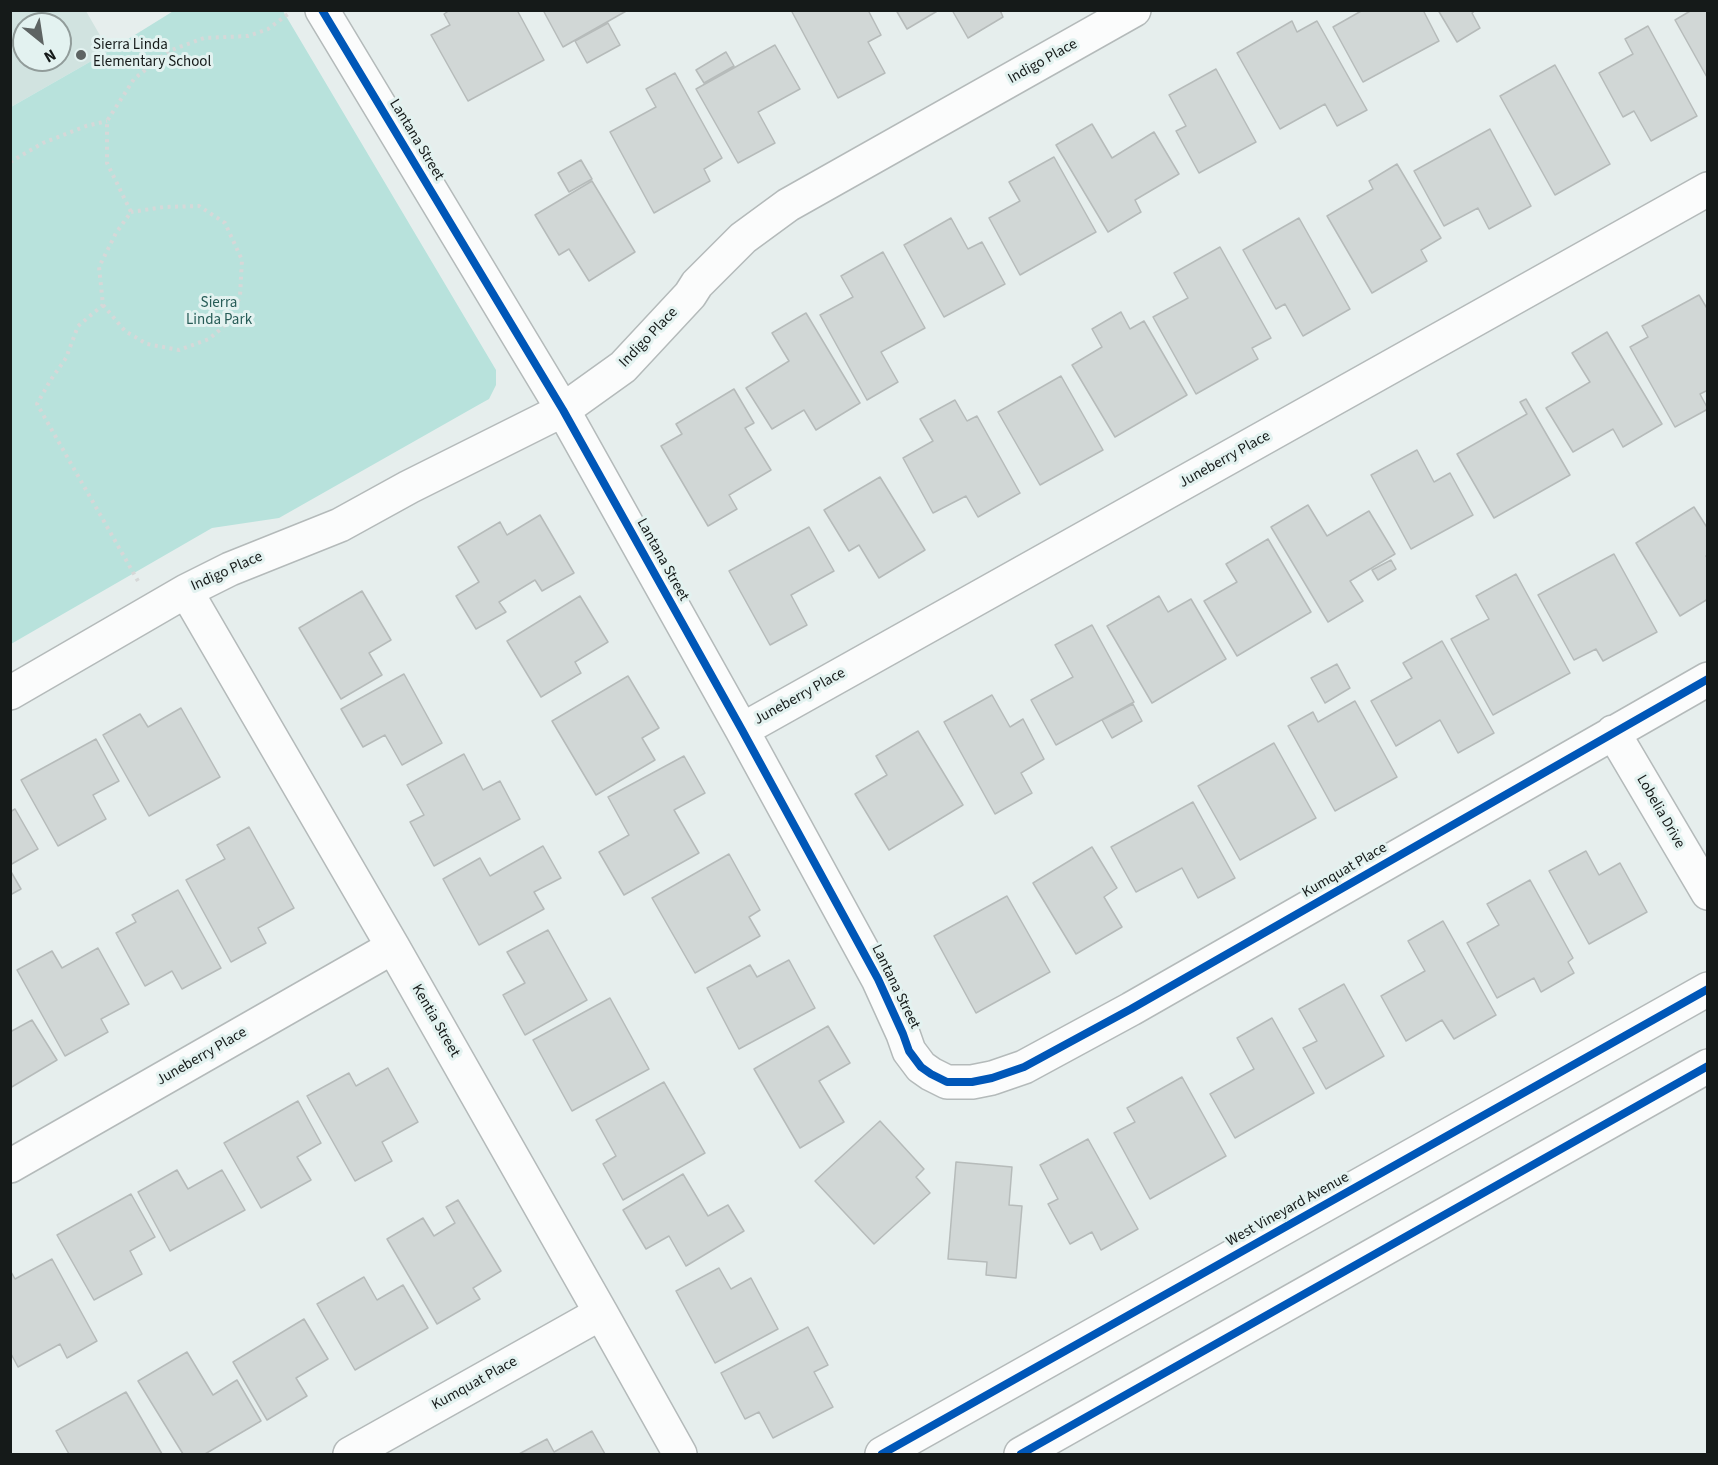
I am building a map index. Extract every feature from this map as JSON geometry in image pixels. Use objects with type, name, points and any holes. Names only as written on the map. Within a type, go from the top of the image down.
[{"type":"street","name":"Indigo Place","points":[[10,693],[186,591],[230,569],[340,525],[409,487],[563,410],[623,367],[690,295],[697,284],[743,238],[788,205],[1134,10]]},
{"type":"street","name":"Lantana Street","points":[[306,11],[563,410],[878,979],[909,1051],[921,1067],[947,1082],[972,1082],[992,1078]]},
{"type":"street","name":"Juneberry Place","points":[[742,730],[1707,189]]},
{"type":"street","name":"Kentia Street","points":[[186,591],[393,947],[680,1455]]},
{"type":"street","name":"Kumquat Place","points":[[992,1078],[1024,1067],[1131,1009],[1707,679]]},
{"type":"street","name":"Lobelia Drive","points":[[1614,732],[1707,893]]},
{"type":"street","name":"Juneberry Place","points":[[10,1166],[393,947]]},
{"type":"street","name":"West Vineyard Avenue","points":[[882,1455],[1707,989]]},
{"type":"street","points":[[1021,1455],[1707,1066]]},
{"type":"street","name":"Kumquat Place","points":[[350,1455],[601,1313]]},
{"type":"path","points":[[131,212],[107,163],[107,121],[134,78],[169,51],[204,38],[248,36],[306,11]]},
{"type":"path","points":[[10,162],[43,143],[86,126],[107,121]]},
{"type":"path","points":[[199,206],[225,223],[242,260],[240,296],[230,321],[209,339],[179,350],[147,344],[125,331],[103,305],[99,267],[116,233],[131,212],[164,207],[199,206]]},
{"type":"path","points":[[103,305],[78,326],[66,358],[37,404],[139,581]]},
{"type":"shaded area","points":[[11,10],[86,11],[109,51],[11,107]]},
{"type":"green space","name":"Sierra Linda Park","points":[[175,10],[283,11],[496,370],[496,385],[489,399],[279,518],[212,528],[11,644],[11,107]]},
{"type":"building","points":[[450,10],[517,10],[544,60],[468,101],[431,35],[450,25],[444,14]]},
{"type":"building","points":[[543,10],[628,10],[563,47]]},
{"type":"building","points":[[791,10],[868,10],[881,35],[868,42],[885,73],[838,98]]},
{"type":"building","points":[[896,10],[939,10],[907,29]]},
{"type":"building","points":[[952,10],[1000,10],[1003,17],[968,38]]},
{"type":"building","points":[[1363,10],[1423,10],[1439,41],[1363,82],[1333,27]]},
{"type":"building","points":[[1438,10],[1476,10],[1472,13],[1480,28],[1457,42]]},
{"type":"building","points":[[1692,10],[1708,10],[1708,79],[1675,20]]},
{"type":"building","points":[[1292,21],[1297,32],[1317,21],[1367,110],[1337,126],[1325,104],[1280,129],[1237,53]]},
{"type":"building","points":[[608,23],[620,45],[587,63],[575,41]]},
{"type":"building","points":[[1648,26],[1697,116],[1651,141],[1634,111],[1623,117],[1599,73],[1633,54],[1625,39]]},
{"type":"building","points":[[775,45],[800,89],[758,112],[775,143],[738,163],[696,89]]},
{"type":"building","points":[[726,52],[734,66],[704,83],[696,70]]},
{"type":"building","points":[[1555,65],[1610,164],[1555,195],[1500,96]]},
{"type":"building","points":[[1216,69],[1256,142],[1199,173],[1176,131],[1186,126],[1169,95]]},
{"type":"building","points":[[675,73],[722,158],[704,169],[710,181],[654,213],[610,132],[656,107],[646,89]]},
{"type":"building","points":[[1092,124],[1112,158],[1154,132],[1179,174],[1135,200],[1141,212],[1108,232],[1056,145]]},
{"type":"building","points":[[1490,129],[1531,206],[1489,229],[1478,208],[1444,226],[1414,171]]},
{"type":"building","points":[[1054,157],[1096,232],[1020,275],[989,218],[1020,201],[1009,182]]},
{"type":"building","points":[[581,160],[592,179],[569,192],[558,173]]},
{"type":"building","points":[[1397,164],[1441,238],[1421,250],[1427,261],[1372,293],[1327,216],[1373,189],[1369,181]]},
{"type":"building","points":[[592,181],[635,252],[589,281],[569,249],[559,255],[535,215]]},
{"type":"building","points":[[951,218],[968,249],[982,242],[1005,284],[944,317],[904,245]]},
{"type":"building","points":[[1299,218],[1350,309],[1303,336],[1285,304],[1276,309],[1243,250]]},
{"type":"building","points":[[1220,247],[1271,338],[1252,348],[1258,359],[1196,394],[1153,317],[1188,298],[1174,273]]},
{"type":"building","points":[[883,252],[925,328],[881,352],[898,382],[867,400],[820,315],[853,297],[841,276]]},
{"type":"building","points":[[1699,295],[1708,310],[1708,390],[1700,394],[1708,409],[1675,427],[1630,347],[1648,337],[1642,326]]},
{"type":"building","points":[[1121,312],[1130,329],[1144,321],[1187,395],[1115,437],[1072,365],[1102,347],[1092,329]]},
{"type":"building","points":[[806,313],[860,403],[816,430],[804,410],[772,429],[746,388],[789,361],[772,333]]},
{"type":"building","points":[[1607,332],[1662,424],[1623,447],[1613,429],[1573,452],[1546,408],[1590,382],[1572,353]]},
{"type":"building","points":[[1061,376],[1103,450],[1040,485],[998,412]]},
{"type":"building","points":[[734,389],[754,423],[745,428],[771,470],[729,495],[737,509],[708,526],[661,446],[682,434],[676,424]]},
{"type":"building","points":[[1526,399],[1570,475],[1494,518],[1457,454],[1527,414],[1520,402]]},
{"type":"building","points":[[955,400],[967,421],[977,416],[1020,493],[978,517],[966,496],[933,513],[903,458],[933,441],[920,419]]},
{"type":"building","points":[[1417,450],[1434,482],[1450,473],[1473,515],[1411,549],[1371,475]]},
{"type":"building","points":[[880,477],[925,550],[879,578],[859,545],[849,551],[824,510]]},
{"type":"building","points":[[1308,505],[1327,536],[1369,511],[1395,554],[1350,581],[1363,601],[1328,622],[1271,527]]},
{"type":"building","points":[[1694,507],[1708,529],[1708,555],[1706,556],[1708,559],[1708,599],[1680,616],[1636,543]]},
{"type":"building","points":[[540,515],[574,573],[542,591],[535,580],[499,602],[506,612],[476,629],[456,596],[479,582],[458,547],[500,522],[507,535]]},
{"type":"building","points":[[809,527],[834,571],[791,595],[807,625],[770,645],[729,571]]},
{"type":"building","points":[[1268,539],[1311,612],[1237,656],[1204,601],[1237,582],[1226,564]]},
{"type":"building","points":[[1614,554],[1657,632],[1603,661],[1596,649],[1574,660],[1538,595]]},
{"type":"building","points":[[1391,560],[1396,569],[1378,580],[1372,570]]},
{"type":"building","points":[[1516,574],[1570,673],[1493,715],[1451,639],[1489,619],[1476,596]]},
{"type":"building","points":[[362,591],[391,640],[369,653],[382,675],[341,699],[299,628]]},
{"type":"building","points":[[580,596],[608,642],[575,662],[581,673],[541,697],[507,641]]},
{"type":"building","points":[[1159,596],[1168,612],[1191,599],[1226,659],[1152,703],[1107,626]]},
{"type":"building","points":[[1092,625],[1134,702],[1056,745],[1031,700],[1073,677],[1055,645]]},
{"type":"building","points":[[1442,641],[1494,733],[1458,753],[1440,720],[1396,746],[1371,701],[1412,678],[1403,663]]},
{"type":"building","points":[[1337,664],[1350,688],[1325,703],[1311,678]]},
{"type":"building","points":[[404,674],[442,743],[402,765],[385,735],[363,747],[341,709]]},
{"type":"building","points":[[628,676],[659,728],[642,738],[655,760],[596,795],[552,721]]},
{"type":"building","points":[[992,695],[1010,727],[1023,719],[1044,759],[1021,773],[1032,793],[995,814],[944,722]]},
{"type":"building","points":[[1355,701],[1397,777],[1335,811],[1288,726],[1313,712],[1318,722]]},
{"type":"building","points":[[1133,704],[1142,721],[1112,738],[1102,720]]},
{"type":"building","points":[[181,708],[220,777],[149,816],[103,735],[140,714],[148,727]]},
{"type":"building","points":[[918,731],[963,805],[889,850],[855,794],[887,775],[876,756]]},
{"type":"building","points":[[96,739],[119,781],[93,795],[106,819],[58,846],[21,780]]},
{"type":"building","points":[[1274,743],[1316,818],[1240,860],[1198,786]]},
{"type":"building","points":[[464,754],[483,790],[500,781],[520,819],[434,866],[410,822],[424,815],[407,785]]},
{"type":"building","points":[[684,756],[705,793],[674,810],[699,853],[624,895],[599,852],[629,835],[608,797]]},
{"type":"building","points":[[1193,802],[1235,878],[1198,898],[1182,868],[1136,892],[1111,847]]},
{"type":"building","points":[[15,809],[38,849],[10,865],[10,812]]},
{"type":"building","points":[[249,827],[294,908],[258,928],[266,943],[231,962],[186,880],[225,859],[217,845]]},
{"type":"building","points":[[543,846],[561,878],[534,892],[544,909],[479,945],[443,879],[480,858],[490,876]]},
{"type":"building","points":[[1092,847],[1117,888],[1104,897],[1122,927],[1076,954],[1033,883]]},
{"type":"building","points":[[1586,851],[1599,875],[1620,863],[1647,912],[1589,944],[1549,871]]},
{"type":"building","points":[[729,854],[760,910],[749,917],[760,936],[695,973],[652,898]]},
{"type":"building","points":[[10,870],[21,889],[10,895]]},
{"type":"building","points":[[1530,880],[1573,958],[1568,962],[1574,973],[1541,992],[1534,978],[1497,998],[1467,943],[1499,925],[1487,904]]},
{"type":"building","points":[[178,890],[221,968],[182,989],[172,971],[145,986],[116,933],[136,922],[132,915]]},
{"type":"building","points":[[1007,896],[1050,972],[976,1013],[934,936]]},
{"type":"building","points":[[1443,921],[1496,1015],[1454,1039],[1442,1020],[1406,1041],[1381,996],[1425,971],[1408,941]]},
{"type":"building","points":[[548,930],[587,1000],[525,1035],[503,995],[525,983],[507,952]]},
{"type":"building","points":[[98,948],[129,1004],[101,1019],[108,1032],[65,1056],[17,970],[52,951],[62,968]]},
{"type":"building","points":[[789,960],[815,1008],[739,1049],[707,988],[750,965],[757,977]]},
{"type":"building","points":[[1344,984],[1384,1056],[1326,1089],[1303,1048],[1317,1041],[1299,1009]]},
{"type":"building","points":[[610,998],[649,1069],[572,1111],[533,1040]]},
{"type":"building","points":[[1272,1018],[1314,1093],[1235,1138],[1210,1094],[1254,1069],[1237,1038]]},
{"type":"building","points":[[32,1020],[57,1060],[10,1088],[10,1032]]},
{"type":"building","points":[[828,1026],[850,1063],[819,1081],[844,1122],[800,1148],[754,1069]]},
{"type":"building","points":[[388,1068],[418,1122],[382,1142],[392,1161],[355,1181],[307,1096],[349,1073],[356,1086]]},
{"type":"building","points":[[1182,1077],[1226,1156],[1150,1199],[1114,1133],[1135,1122],[1127,1108]]},
{"type":"building","points":[[664,1082],[705,1153],[623,1200],[603,1164],[616,1156],[596,1120]]},
{"type":"building","points":[[298,1101],[321,1143],[297,1157],[311,1180],[261,1208],[224,1143]]},
{"type":"building","points":[[880,1121],[924,1169],[916,1177],[930,1193],[874,1244],[815,1181]]},
{"type":"building","points":[[1088,1139],[1138,1229],[1101,1250],[1092,1232],[1070,1244],[1048,1204],[1058,1199],[1040,1165]]},
{"type":"building","points":[[956,1162],[1012,1167],[1009,1205],[1022,1206],[1016,1278],[986,1275],[987,1262],[948,1259]]},
{"type":"building","points":[[177,1170],[188,1189],[222,1170],[245,1210],[170,1251],[138,1192]]},
{"type":"building","points":[[683,1174],[708,1216],[728,1205],[744,1231],[686,1266],[669,1236],[646,1249],[623,1210]]},
{"type":"building","points":[[131,1194],[155,1237],[130,1251],[142,1274],[94,1300],[57,1235]]},
{"type":"building","points":[[458,1200],[501,1271],[473,1288],[480,1299],[437,1324],[387,1239],[423,1218],[434,1236],[455,1223],[446,1207]]},
{"type":"building","points":[[52,1259],[97,1341],[67,1358],[60,1344],[18,1367],[10,1352],[10,1270],[15,1279]]},
{"type":"building","points":[[719,1268],[731,1289],[751,1278],[778,1329],[715,1363],[676,1291]]},
{"type":"building","points":[[364,1277],[377,1300],[403,1285],[428,1328],[355,1370],[317,1304]]},
{"type":"building","points":[[304,1319],[328,1359],[296,1378],[307,1396],[267,1420],[233,1362]]},
{"type":"building","points":[[808,1327],[828,1365],[814,1372],[833,1407],[773,1438],[759,1412],[745,1419],[721,1373]]},
{"type":"building","points":[[187,1352],[213,1395],[237,1380],[261,1421],[205,1454],[183,1454],[138,1381]]},
{"type":"building","points":[[126,1392],[162,1454],[69,1454],[56,1431]]},
{"type":"building","points":[[592,1431],[605,1454],[519,1454],[547,1439],[554,1452]]},
{"type":"cycle path","points":[[322,10],[563,410],[878,979],[909,1051],[921,1067],[947,1082],[972,1082],[1024,1067],[1131,1009],[1708,679]]},
{"type":"cycle path","points":[[882,1454],[1708,989]]},
{"type":"cycle path","points":[[1021,1454],[1708,1066]]},
{"type":"place","name":"Sierra Linda Elementary School","points":[[81,55]]}]
